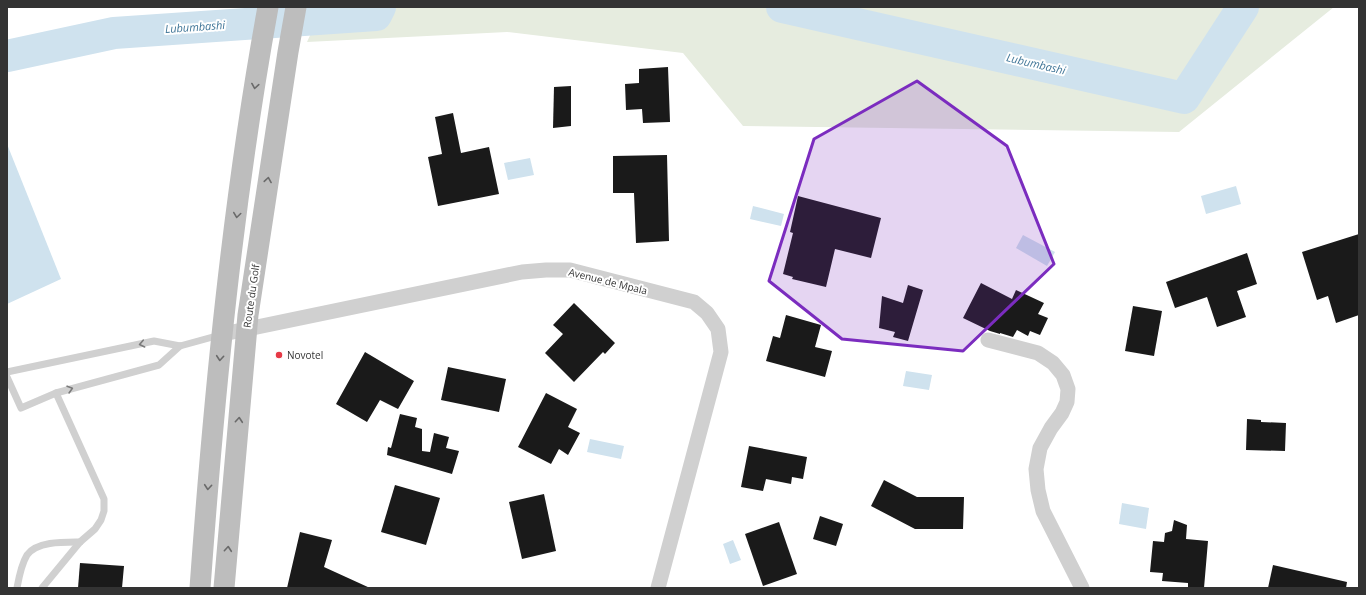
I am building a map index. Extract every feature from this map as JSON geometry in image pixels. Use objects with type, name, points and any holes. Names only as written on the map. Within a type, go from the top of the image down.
[{"type":"main road","points":[[200,588],[223,334],[250,121],[267,13]]},
{"type":"main road","name":"Route du Golf","points":[[224,588],[246,328],[295,14]]},
{"type":"street","name":"Avenue de Mpala","points":[[223,334],[246,328],[522,272],[546,270],[570,270],[694,302],[707,313],[718,329],[721,352],[658,588]]},
{"type":"street","points":[[988,340],[1038,353],[1053,364],[1063,375],[1068,389],[1067,402],[1062,413],[1051,428],[1040,448],[1036,469],[1038,490],[1043,511],[1082,588]]},
{"type":"lane","points":[[7,377],[21,408],[56,393],[158,365],[180,346],[223,334]]},
{"type":"lane","points":[[7,372],[154,341],[180,346]]},
{"type":"lane","points":[[42,588],[80,542],[95,529],[101,520],[104,511],[104,499],[56,393]]},
{"type":"lane","points":[[17,588],[23,565],[28,554],[38,547],[50,543],[80,542]]},
{"type":"highlighted area","points":[[917,81],[1007,146],[1054,264],[963,351],[842,339],[769,281],[814,139]]},
{"type":"shaded area","points":[[323,7],[1334,7],[1179,132],[743,126],[683,53],[507,32],[307,42]]},
{"type":"water","points":[[7,144],[61,279],[7,304]]},
{"type":"water","points":[[530,158],[534,175],[508,180],[504,163]]},
{"type":"water","points":[[1236,186],[1241,204],[1206,214],[1201,196]]},
{"type":"water","points":[[753,206],[784,214],[781,226],[750,219]]},
{"type":"water","points":[[1023,235],[1055,252],[1047,266],[1016,248]]},
{"type":"water","points":[[906,371],[932,375],[929,390],[903,386]]},
{"type":"water","points":[[590,439],[624,446],[621,459],[587,452]]},
{"type":"water","points":[[1122,503],[1149,508],[1146,529],[1119,524]]},
{"type":"water","points":[[733,540],[741,560],[730,564],[723,544]]},
{"type":"building","points":[[668,67],[670,122],[643,123],[642,109],[626,110],[625,84],[639,83],[639,69]]},
{"type":"building","points":[[571,86],[571,126],[553,128],[554,87]]},
{"type":"building","points":[[453,113],[461,153],[489,147],[499,194],[438,206],[428,157],[442,154],[435,117]]},
{"type":"building","points":[[667,155],[669,241],[636,243],[634,193],[613,193],[613,156]]},
{"type":"building","points":[[798,196],[881,218],[871,258],[835,249],[826,287],[792,279],[793,277],[783,274],[793,233],[790,232]]},
{"type":"building","points":[[1359,234],[1359,315],[1336,323],[1328,296],[1317,300],[1302,252]]},
{"type":"building","points":[[1247,253],[1257,284],[1237,291],[1246,317],[1217,327],[1207,297],[1175,308],[1166,282]]},
{"type":"building","points":[[981,283],[1012,299],[1016,290],[1044,303],[1038,314],[1048,318],[1040,335],[1030,331],[1028,336],[1017,330],[1013,337],[990,331],[963,318]]},
{"type":"building","points":[[908,285],[923,290],[908,341],[893,337],[895,332],[879,328],[882,296],[903,303]]},
{"type":"building","points":[[574,303],[615,343],[605,354],[603,352],[574,382],[545,353],[563,334],[553,325]]},
{"type":"building","points":[[1133,306],[1162,311],[1154,356],[1125,351]]},
{"type":"building","points":[[786,315],[821,325],[815,347],[832,351],[825,377],[766,361],[773,336],[780,338]]},
{"type":"building","points":[[365,352],[414,381],[398,409],[380,400],[367,422],[336,404]]},
{"type":"building","points":[[448,367],[506,379],[499,412],[441,400]]},
{"type":"building","points":[[546,393],[577,409],[568,427],[580,433],[568,455],[559,449],[551,464],[518,447]]},
{"type":"building","points":[[400,414],[417,418],[415,427],[422,429],[422,451],[430,452],[434,433],[449,437],[446,448],[459,451],[452,474],[387,455],[388,447],[391,448]]},
{"type":"building","points":[[1247,419],[1261,420],[1261,422],[1286,423],[1285,451],[1246,450]]},
{"type":"building","points":[[749,446],[807,457],[803,479],[792,477],[791,484],[766,479],[763,491],[741,487]]},
{"type":"building","points":[[884,480],[917,497],[964,497],[963,529],[915,529],[871,506]]},
{"type":"building","points":[[395,485],[440,498],[426,545],[381,532]]},
{"type":"building","points":[[544,494],[556,551],[522,559],[509,502]]},
{"type":"building","points":[[820,516],[843,524],[836,546],[813,539]]},
{"type":"building","points":[[1174,520],[1187,525],[1186,539],[1208,541],[1204,588],[1188,588],[1188,583],[1162,581],[1163,573],[1150,572],[1153,541],[1164,542],[1165,533],[1172,531]]},
{"type":"building","points":[[779,522],[797,574],[763,586],[745,534]]},
{"type":"building","points":[[300,532],[332,540],[324,567],[370,588],[287,588]]},
{"type":"building","points":[[80,563],[124,566],[122,588],[78,588]]},
{"type":"building","points":[[1273,565],[1347,582],[1346,588],[1268,588]]},
{"type":"waterway","name":"Lubumbashi","points":[[7,56],[114,33],[376,15],[380,7]]},
{"type":"waterway","name":"Lubumbashi","points":[[782,7],[1184,98],[1243,7]]},
{"type":"place","name":"Novotel","points":[[279,355]]}]
